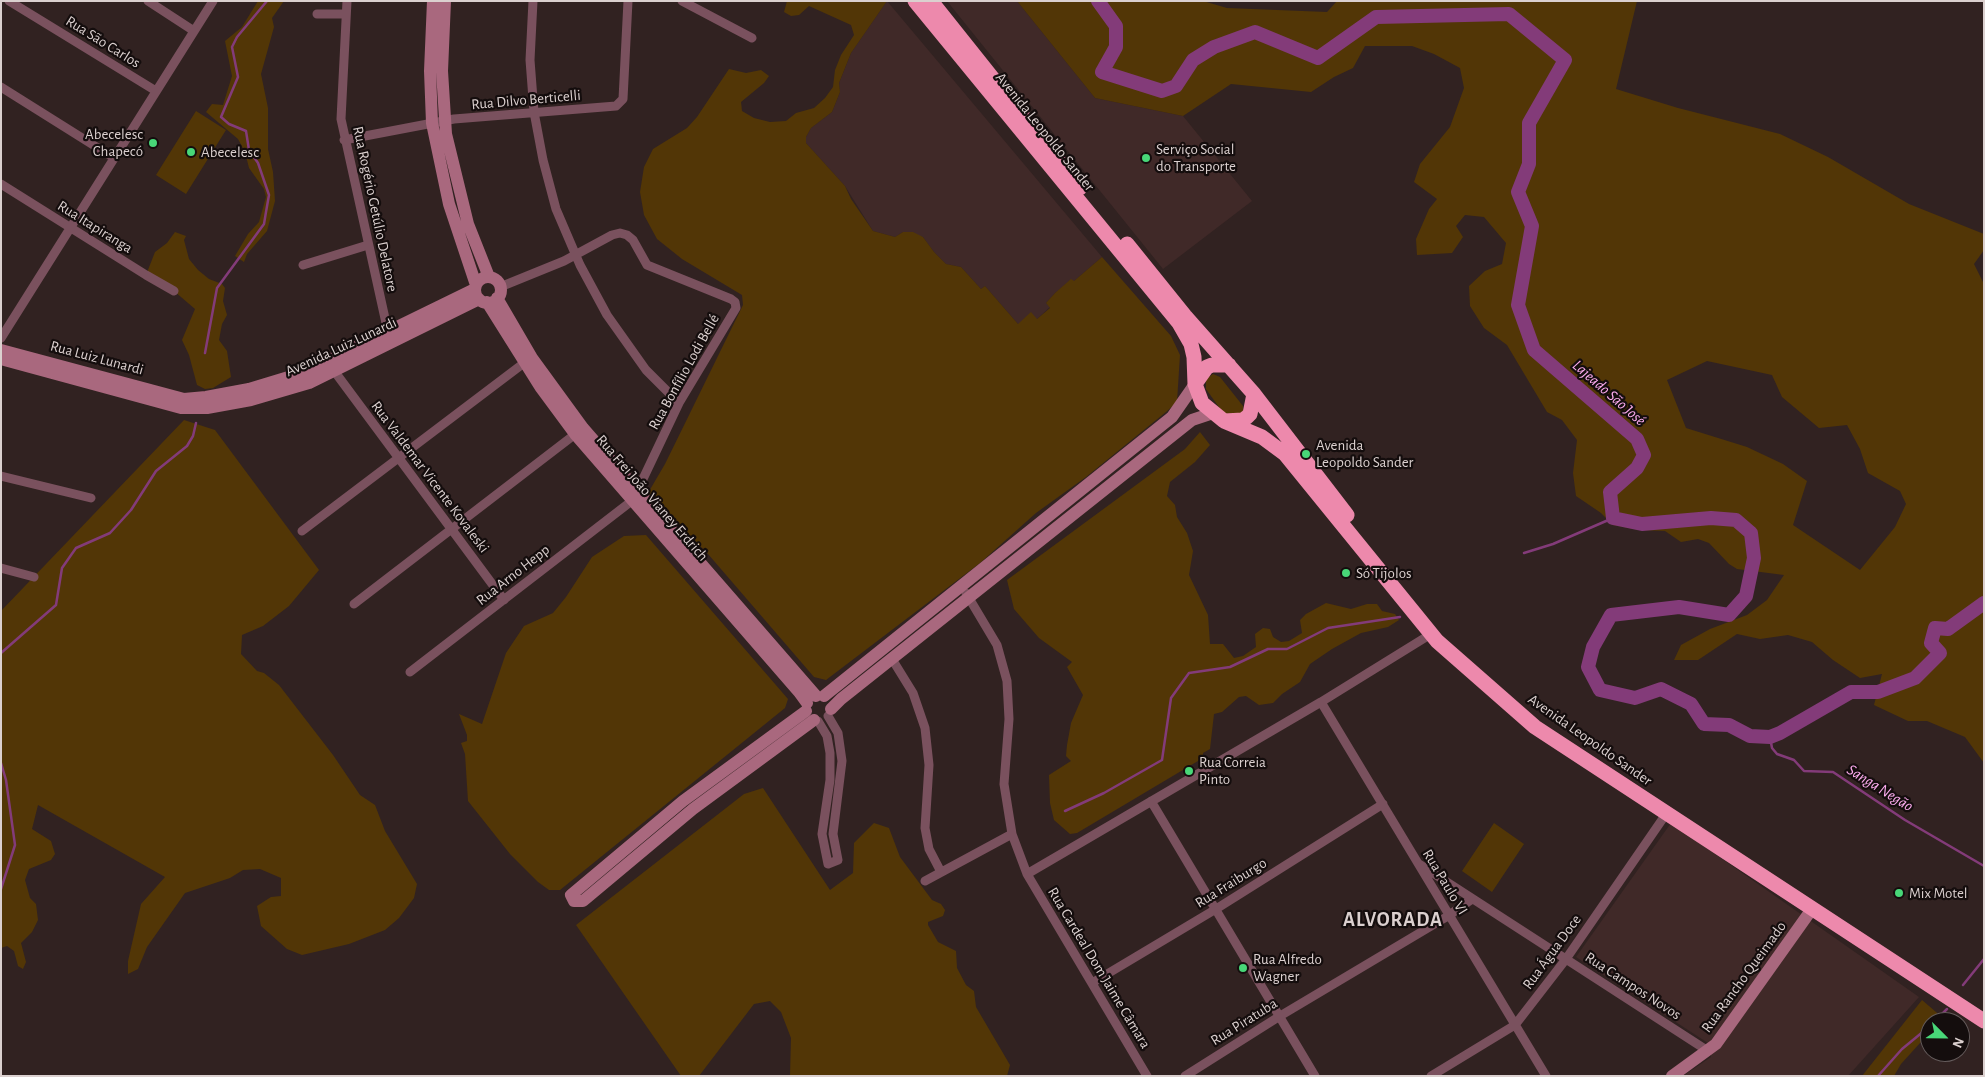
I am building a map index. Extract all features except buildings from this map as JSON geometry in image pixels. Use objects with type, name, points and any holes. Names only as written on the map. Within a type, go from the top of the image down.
[{"type":"highway","name":"Avenida Leopoldo Sander","points":[[915,1],[1179,323],[1191,344],[1194,357],[1195,384],[1202,403],[1219,417],[1262,437],[1285,454],[1431,634],[1535,727],[1984,1021]]},
{"type":"highway","name":"Avenida Leopoldo Sander","points":[[931,1],[1105,218],[1254,394],[1415,602],[1440,631],[1510,696],[1587,752],[1835,915],[1984,1009]]},
{"type":"highway","points":[[1195,384],[1207,367],[1212,364],[1229,366]]},
{"type":"highway","points":[[1219,417],[1243,420],[1250,414],[1254,394]]},
{"type":"street","name":"Rua São Carlos","points":[[9,1],[156,91]]},
{"type":"street","points":[[148,1],[194,31]]},
{"type":"street","points":[[1,338],[72,229],[114,158],[213,1]]},
{"type":"street","name":"Rua Rogério Getúlio Delatore","points":[[347,1],[341,112],[344,140],[388,332]]},
{"type":"street","name":"Rua Frei João Vianey Erdrich","points":[[433,1],[430,71],[449,204],[486,293],[524,363],[579,432],[635,496],[818,709],[838,733],[842,751],[841,781],[833,834],[838,860],[828,864],[822,834],[831,761],[827,736],[818,709]]},
{"type":"street","name":"Rua Frei João Vianey Erdrich","points":[[445,1],[438,122],[476,248],[489,277],[496,280],[486,293]]},
{"type":"street","points":[[533,1],[530,60],[534,112],[549,185],[575,256],[595,296],[619,334],[646,370],[679,403]]},
{"type":"street","name":"Rua Dilvo Berticelli","points":[[344,140],[438,122],[534,112],[609,107],[621,103],[628,1]]},
{"type":"street","points":[[682,1],[752,38]]},
{"type":"street","points":[[317,14],[346,14]]},
{"type":"street","points":[[1,87],[114,158]]},
{"type":"street","name":"Rua Itapiranga","points":[[1,184],[174,291]]},
{"type":"street","name":"Rua Bonfílio Lodi Bellé","points":[[575,256],[612,235],[627,235],[647,265],[735,302],[736,308],[679,403],[635,496]]},
{"type":"street","points":[[303,265],[368,245]]},
{"type":"street","points":[[486,293],[575,256]]},
{"type":"street","name":"Rua Frei João Vianey Erdrich","points":[[486,293],[532,358],[579,432]]},
{"type":"street","name":"Avenida Luiz Lunardi","points":[[183,403],[207,408],[251,400],[290,390],[388,332],[486,293]]},
{"type":"street","name":"Avenida Luiz Lunardi","points":[[331,366],[486,293]]},
{"type":"street","name":"Rua Luiz Lunardi","points":[[1,350],[183,403]]},
{"type":"street","name":"Rua Luiz Lunardi","points":[[1,359],[183,403]]},
{"type":"street","points":[[302,531],[524,363]]},
{"type":"street","name":"Rua Valdemar Vicente Kovaleski","points":[[331,366],[504,600]]},
{"type":"street","points":[[1195,384],[1179,410],[1172,417],[965,592],[892,658],[818,709],[683,801],[571,895],[574,901],[583,901],[693,809],[818,709],[965,592],[1192,420],[1219,417]]},
{"type":"street","points":[[354,604],[579,432]]},
{"type":"street","points":[[1,476],[91,498]]},
{"type":"street","name":"Rua Arno Hepp","points":[[410,672],[635,496]]},
{"type":"street","points":[[1,568],[34,577]]},
{"type":"street","name":"Rua Cardeal Dom Jaime Câmara","points":[[965,592],[997,645],[1007,681],[1009,719],[1004,784],[1012,834],[1027,874],[1147,1076]]},
{"type":"street","points":[[1027,874],[1321,702],[1431,634]]},
{"type":"street","points":[[892,658],[913,693],[924,728],[929,764],[925,828],[929,849],[941,872]]},
{"type":"street","name":"Rua Paulo VI","points":[[1321,702],[1546,1076]]},
{"type":"street","points":[[1151,801],[1315,1076]]},
{"type":"street","name":"Rua Fraiburgo","points":[[1092,983],[1216,909],[1383,804]]},
{"type":"street","name":"Rua Água Doce","points":[[1430,1076],[1515,1025],[1566,959],[1666,814]]},
{"type":"street","points":[[925,881],[1012,834]]},
{"type":"street","name":"Rua Campos Novos","points":[[1417,862],[1708,1052]]},
{"type":"street","name":"Rua Piratuba","points":[[1185,1076],[1280,1016],[1448,916],[1472,899]]},
{"type":"street","name":"Rua Rancho Queimado","points":[[1672,1076],[1708,1052],[1728,1030],[1812,909]]},
{"type":"shaded area","points":[[258,1],[284,1],[272,18],[274,27],[261,74],[268,108],[268,149],[273,172],[275,201],[267,231],[247,254],[244,262],[235,256],[248,234],[259,222],[266,197],[264,189],[249,168],[245,152],[238,139],[206,112],[212,104],[223,105],[232,76],[225,41],[242,27]]},
{"type":"shaded area","points":[[787,1],[887,1],[851,53],[839,83],[840,92],[832,112],[811,128],[806,137],[806,143],[845,186],[851,199],[873,231],[895,237],[903,232],[913,232],[923,237],[946,264],[961,267],[981,289],[985,286],[1018,324],[1031,312],[1037,319],[1050,308],[1046,303],[1055,293],[1071,279],[1074,281],[1102,257],[1171,336],[1180,355],[1177,402],[1086,477],[1036,513],[980,563],[826,680],[814,677],[708,554],[648,493],[665,464],[743,305],[742,295],[682,259],[657,239],[644,215],[640,192],[644,167],[653,149],[687,128],[697,117],[729,69],[746,73],[761,70],[769,76],[764,83],[741,102],[742,111],[754,118],[770,122],[786,121],[796,113],[814,108],[825,98],[833,87],[835,70],[841,55],[854,35],[851,25],[809,6],[799,15],[791,16],[784,12]]},
{"type":"shaded area","points":[[887,1],[1102,257],[1073,282],[1071,280],[1055,293],[1046,303],[1050,307],[1037,319],[1018,324],[985,286],[981,289],[961,267],[946,264],[923,237],[903,232],[895,237],[873,231],[845,186],[806,143],[806,137],[811,128],[832,112],[840,92],[839,83],[851,53]]},
{"type":"shaded area","name":"Serviço Social do Transporte","points":[[947,1],[1017,1],[1095,98],[1183,116],[1252,201],[1163,269]]},
{"type":"shaded area","points":[[1017,1],[1203,1],[1227,8],[1327,12],[1337,1],[1637,1],[1616,89],[1678,108],[1780,134],[1828,157],[1909,204],[1984,234],[1984,250],[1974,264],[1984,284],[1984,763],[1965,737],[1927,721],[1908,721],[1874,705],[1882,674],[1860,678],[1833,660],[1812,642],[1788,635],[1760,639],[1737,634],[1698,660],[1674,660],[1681,645],[1710,629],[1747,615],[1767,600],[1784,575],[1737,569],[1729,564],[1709,543],[1698,539],[1681,542],[1665,531],[1639,530],[1613,525],[1601,513],[1576,496],[1573,473],[1577,440],[1562,420],[1547,412],[1507,345],[1484,328],[1470,306],[1469,286],[1485,271],[1502,264],[1506,243],[1484,217],[1465,215],[1456,226],[1463,237],[1452,253],[1417,255],[1416,239],[1429,209],[1437,199],[1414,182],[1420,164],[1450,127],[1464,88],[1460,68],[1434,54],[1412,46],[1365,46],[1353,68],[1334,77],[1311,92],[1231,84],[1183,116],[1095,98]],"holes":[[[1707,361],[1772,375],[1782,397],[1819,428],[1847,425],[1860,449],[1868,473],[1900,491],[1906,504],[1895,527],[1860,570],[1793,525],[1807,481],[1783,464],[1747,447],[1686,428],[1667,380]]]},
{"type":"shaded area","name":"Abecelesc","points":[[196,111],[226,130],[186,194],[156,175]]},
{"type":"shaded area","points":[[175,232],[186,236],[184,240],[189,259],[198,270],[209,279],[222,284],[225,288],[223,301],[227,315],[222,324],[219,340],[227,351],[231,377],[213,388],[205,389],[197,385],[189,355],[182,340],[195,309],[174,291],[146,275],[155,252],[167,243]]},
{"type":"shaded area","points":[[1213,374],[1220,377],[1243,406],[1243,413],[1226,414],[1221,410],[1206,389],[1206,379]]},
{"type":"shaded area","points":[[184,420],[215,430],[319,570],[289,606],[263,626],[242,635],[241,654],[257,671],[264,673],[279,685],[333,755],[360,795],[375,805],[385,831],[417,884],[414,898],[399,918],[385,930],[349,944],[302,955],[287,949],[261,926],[257,906],[271,897],[281,896],[281,878],[260,869],[243,870],[230,878],[185,893],[147,947],[138,969],[128,974],[128,961],[141,904],[165,877],[38,805],[32,829],[51,841],[55,854],[51,860],[29,869],[25,880],[30,898],[36,904],[38,920],[32,932],[21,943],[26,962],[23,969],[18,966],[14,951],[7,946],[1,948],[1,611]]},
{"type":"shaded area","points":[[1200,432],[1210,445],[1195,462],[1170,482],[1167,496],[1175,505],[1177,517],[1187,533],[1193,551],[1189,575],[1208,615],[1210,644],[1223,644],[1234,658],[1243,656],[1256,647],[1255,634],[1263,628],[1270,629],[1273,637],[1281,642],[1289,641],[1302,633],[1300,620],[1306,614],[1326,603],[1351,609],[1367,604],[1377,604],[1382,611],[1395,614],[1399,620],[1388,627],[1361,633],[1332,649],[1310,664],[1300,682],[1282,694],[1273,703],[1259,705],[1246,696],[1239,697],[1222,712],[1214,714],[1210,749],[1203,753],[1203,758],[1077,833],[1070,834],[1054,820],[1050,803],[1049,775],[1071,761],[1066,756],[1071,723],[1083,695],[1067,667],[1072,662],[1039,638],[1014,609],[1007,580],[1185,449]]},
{"type":"shaded area","points":[[646,535],[788,699],[785,708],[560,890],[549,890],[538,882],[510,854],[468,801],[465,754],[461,743],[467,741],[467,735],[459,714],[482,724],[506,653],[524,626],[553,613],[566,597],[592,557],[624,536]]},
{"type":"shaded area","points":[[763,788],[830,890],[853,873],[854,843],[874,823],[889,828],[900,857],[932,900],[941,904],[945,910],[943,916],[928,922],[928,925],[938,942],[956,951],[957,968],[966,985],[974,991],[976,1007],[1010,1065],[1007,1076],[790,1076],[791,1038],[781,1012],[770,1001],[754,1004],[699,1076],[681,1076],[576,925],[744,794]]},
{"type":"shaded area","points":[[1494,823],[1524,844],[1492,892],[1462,871]]},
{"type":"shaded area","points":[[1671,823],[1919,997],[1848,1076],[1683,1076],[1711,1057],[1708,1043],[1576,957]]},
{"type":"shaded area","points":[[1922,1000],[1936,1012],[1920,1012],[1920,1043],[1901,1064],[1894,1076],[1862,1076]]},
{"type":"waterway","points":[[205,353],[217,288],[264,224],[269,195],[258,163],[249,150],[246,131],[229,124],[221,117],[238,77],[232,47],[237,37],[267,1]]},
{"type":"waterway","name":"Lajeado São José","points":[[1098,1],[1116,26],[1116,47],[1102,72],[1162,91],[1176,86],[1193,60],[1214,47],[1255,32],[1318,58],[1376,17],[1509,14],[1565,60],[1529,123],[1529,164],[1518,192],[1532,226],[1518,305],[1534,350],[1637,439],[1644,455],[1637,468],[1610,492],[1613,518],[1642,524],[1711,518],[1736,520],[1751,533],[1754,558],[1746,596],[1729,615],[1679,607],[1611,615],[1593,647],[1588,667],[1600,690],[1635,698],[1661,689],[1691,704],[1704,724],[1729,725],[1750,736],[1770,737],[1851,692],[1878,692],[1915,678],[1940,653],[1931,643],[1935,628],[1948,629],[1984,603]]},
{"type":"waterway","points":[[1,653],[56,605],[62,568],[76,548],[110,533],[131,510],[156,471],[187,446],[193,436],[196,423]]},
{"type":"waterway","points":[[1524,553],[1553,544],[1613,518]]},
{"type":"waterway","points":[[1065,811],[1104,793],[1162,760],[1171,698],[1189,673],[1230,667],[1268,649],[1287,649],[1328,628],[1400,617]]},
{"type":"waterway","name":"Sanga Negão","points":[[1770,737],[1772,748],[1777,754],[1794,760],[1804,771],[1833,772],[1905,820],[1984,866]]},
{"type":"waterway","points":[[1,763],[6,780],[15,845],[1,889]]},
{"type":"waterway","name":"Sanga Negão","points":[[1963,985],[1984,959]]},
{"type":"waterway","name":"Sanga Negão","points":[[1944,1012],[1947,1009]]},
{"type":"waterway","name":"Sanga Negão","points":[[1878,1076],[1902,1049],[1920,1034]]},
{"type":"place","name":"Abecelesc Chapecó","points":[[153,143]]},
{"type":"place","name":"Abecelesc","points":[[191,152]]},
{"type":"place","name":"Serviço Social do Transporte","points":[[1146,158]]},
{"type":"place","name":"Avenida Leopoldo Sander","points":[[1306,454]]},
{"type":"place","name":"Só Tijolos","points":[[1346,573]]},
{"type":"place","name":"Rua Correia Pinto","points":[[1189,771]]},
{"type":"place","name":"Mix Motel","points":[[1899,893]]},
{"type":"place","name":"Rua Alfredo Wagner","points":[[1243,968]]},
{"type":"district","name":"ALVORADA","points":[[1393,920]]}]
